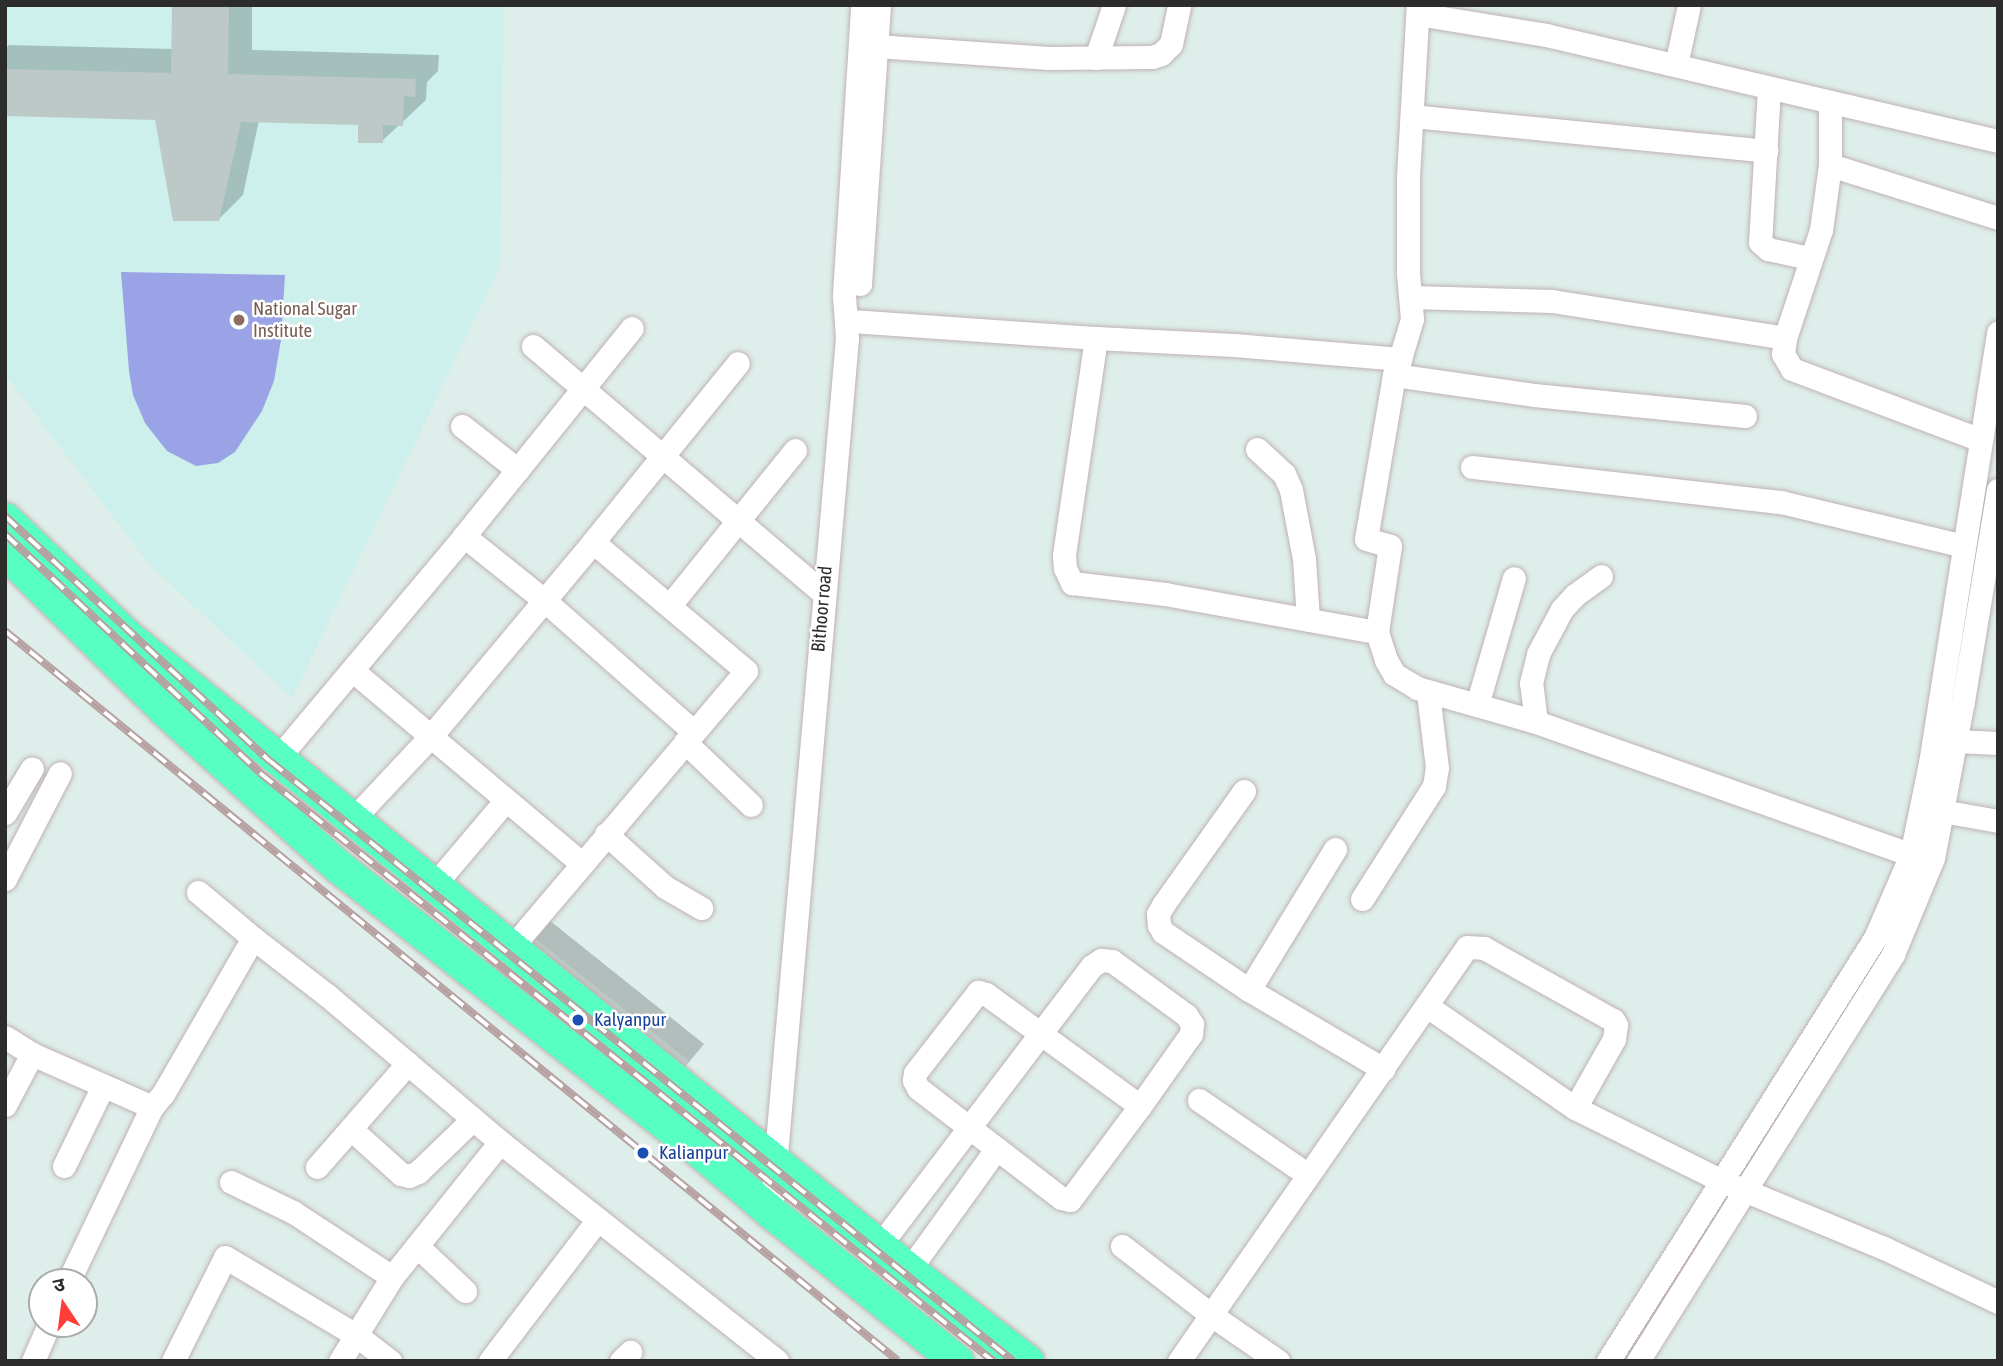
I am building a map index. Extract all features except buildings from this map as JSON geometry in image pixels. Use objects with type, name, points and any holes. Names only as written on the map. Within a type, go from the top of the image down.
[{"type":"highway","points":[[5,519],[128,637],[776,1159],[909,1270],[1027,1361]]},
{"type":"highway","points":[[5,552],[165,710],[339,867],[695,1147],[771,1212],[957,1361]]},
{"type":"street","name":"Bithoor road","points":[[771,1212],[823,593],[849,329],[844,295],[862,5]]},
{"type":"street","points":[[879,5],[859,297],[849,329],[1234,345],[1397,367],[1534,395],[1745,416]]},
{"type":"street","points":[[1096,58],[1114,5]]},
{"type":"street","points":[[876,46],[1136,58],[1161,54],[1171,44],[1179,5]]},
{"type":"street","points":[[1676,65],[1689,5]]},
{"type":"street","points":[[1911,855],[1535,722],[1428,692],[1403,682],[1394,674],[1386,660],[1377,632],[1390,546],[1366,539],[1397,367],[1410,332],[1412,297],[1408,274],[1408,176],[1418,10],[1546,35],[1998,141]]},
{"type":"street","points":[[1769,88],[1761,246],[1809,258]]},
{"type":"street","points":[[1830,103],[1830,165],[1821,230],[1809,258],[1785,338],[1783,354],[1792,369],[1981,440]]},
{"type":"street","points":[[1412,116],[1766,151]]},
{"type":"street","points":[[1830,165],[1998,218]]},
{"type":"street","points":[[1412,297],[1552,301],[1785,338]]},
{"type":"street","points":[[278,758],[464,536],[632,328]]},
{"type":"street","points":[[1638,1361],[1732,1185],[1875,938],[1911,855],[1930,763],[1981,440],[1993,393],[1998,332]]},
{"type":"street","points":[[1096,338],[1063,555],[1068,578],[1072,583],[1165,594],[1377,632]]},
{"type":"street","points":[[533,346],[823,593]]},
{"type":"street","points":[[353,818],[431,736],[545,601],[738,363]]},
{"type":"street","points":[[462,426],[517,470]]},
{"type":"street","points":[[1257,449],[1284,474],[1291,490],[1304,559],[1308,620]]},
{"type":"street","points":[[670,605],[795,450]]},
{"type":"street","points":[[1472,467],[1781,502],[1964,547]]},
{"type":"street","points":[[1608,1361],[1893,954],[1933,858],[1956,741],[1998,490]]},
{"type":"street","points":[[464,536],[545,601],[690,737],[751,806]]},
{"type":"street","points":[[512,947],[746,671],[593,542]]},
{"type":"street","points":[[1535,722],[1531,683],[1538,654],[1562,609],[1574,596],[1601,576]]},
{"type":"street","points":[[1477,705],[1514,578]]},
{"type":"street","points":[[352,670],[581,863]]},
{"type":"street","points":[[1362,898],[1434,786],[1437,768],[1428,692]]},
{"type":"street","points":[[1956,741],[1998,743]]},
{"type":"street","points":[[5,813],[32,768]]},
{"type":"street","points":[[5,879],[60,773]]},
{"type":"street","points":[[1244,791],[1163,905],[1157,920],[1163,932],[1249,990],[1382,1069]]},
{"type":"street","points":[[435,884],[506,800]]},
{"type":"street","points":[[1942,811],[1998,821]]},
{"type":"street","points":[[606,834],[665,887],[701,908]]},
{"type":"street","points":[[1249,990],[1335,849]]},
{"type":"street","points":[[198,892],[328,996],[500,1142],[598,1219],[763,1357]]},
{"type":"street","points":[[75,1268],[152,1107],[163,1094],[253,938]]},
{"type":"street","points":[[1179,1361],[1427,1006],[1463,950],[1477,946],[1610,1016],[1616,1025],[1614,1039],[1575,1108]]},
{"type":"street","points":[[880,1245],[971,1129],[1040,1035],[1092,966],[1101,960],[1112,961],[1186,1015],[1192,1024],[1191,1034],[1140,1107],[1070,1200],[1061,1198],[971,1129],[919,1088],[914,1080],[939,1041],[978,992],[986,994],[1040,1035],[1140,1107]]},
{"type":"street","points":[[1427,1006],[1575,1108],[1732,1185],[1884,1248],[1998,1301]]},
{"type":"street","points":[[5,1037],[32,1054],[152,1107]]},
{"type":"street","points":[[5,1105],[32,1054]]},
{"type":"street","points":[[317,1167],[408,1063]]},
{"type":"street","points":[[64,1166],[103,1086]]},
{"type":"street","points":[[1199,1100],[1308,1175]]},
{"type":"street","points":[[352,1129],[401,1174],[409,1176],[418,1172],[473,1119]]},
{"type":"street","points":[[340,1361],[392,1277],[500,1142]]},
{"type":"street","points":[[909,1270],[997,1148]]},
{"type":"street","points":[[231,1182],[293,1212],[392,1277]]},
{"type":"street","points":[[490,1361],[598,1219]]},
{"type":"street","points":[[417,1246],[465,1291]]},
{"type":"street","points":[[1122,1246],[1210,1314],[1278,1361]]},
{"type":"street","points":[[173,1361],[225,1257],[356,1335],[390,1361]]},
{"type":"street","points":[[33,1361],[43,1338]]},
{"type":"shaded area","name":"National Sugar Institute","points":[[5,5],[504,5],[500,267],[292,698],[148,563],[5,374]]},
{"type":"shaded area","points":[[121,272],[285,275],[281,340],[274,381],[262,411],[235,452],[218,463],[196,466],[167,451],[145,423],[133,395],[129,371]]},
{"type":"railway","points":[[5,516],[270,761],[1013,1361]]},
{"type":"railway","points":[[5,534],[260,773],[993,1361]]},
{"type":"railway","points":[[5,631],[898,1361]]},
{"type":"place","name":"National Sugar Institute","points":[[239,320]]},
{"type":"place","name":"Kalyanpur","points":[[578,1020]]},
{"type":"place","name":"Kalianpur","points":[[643,1153]]}]
